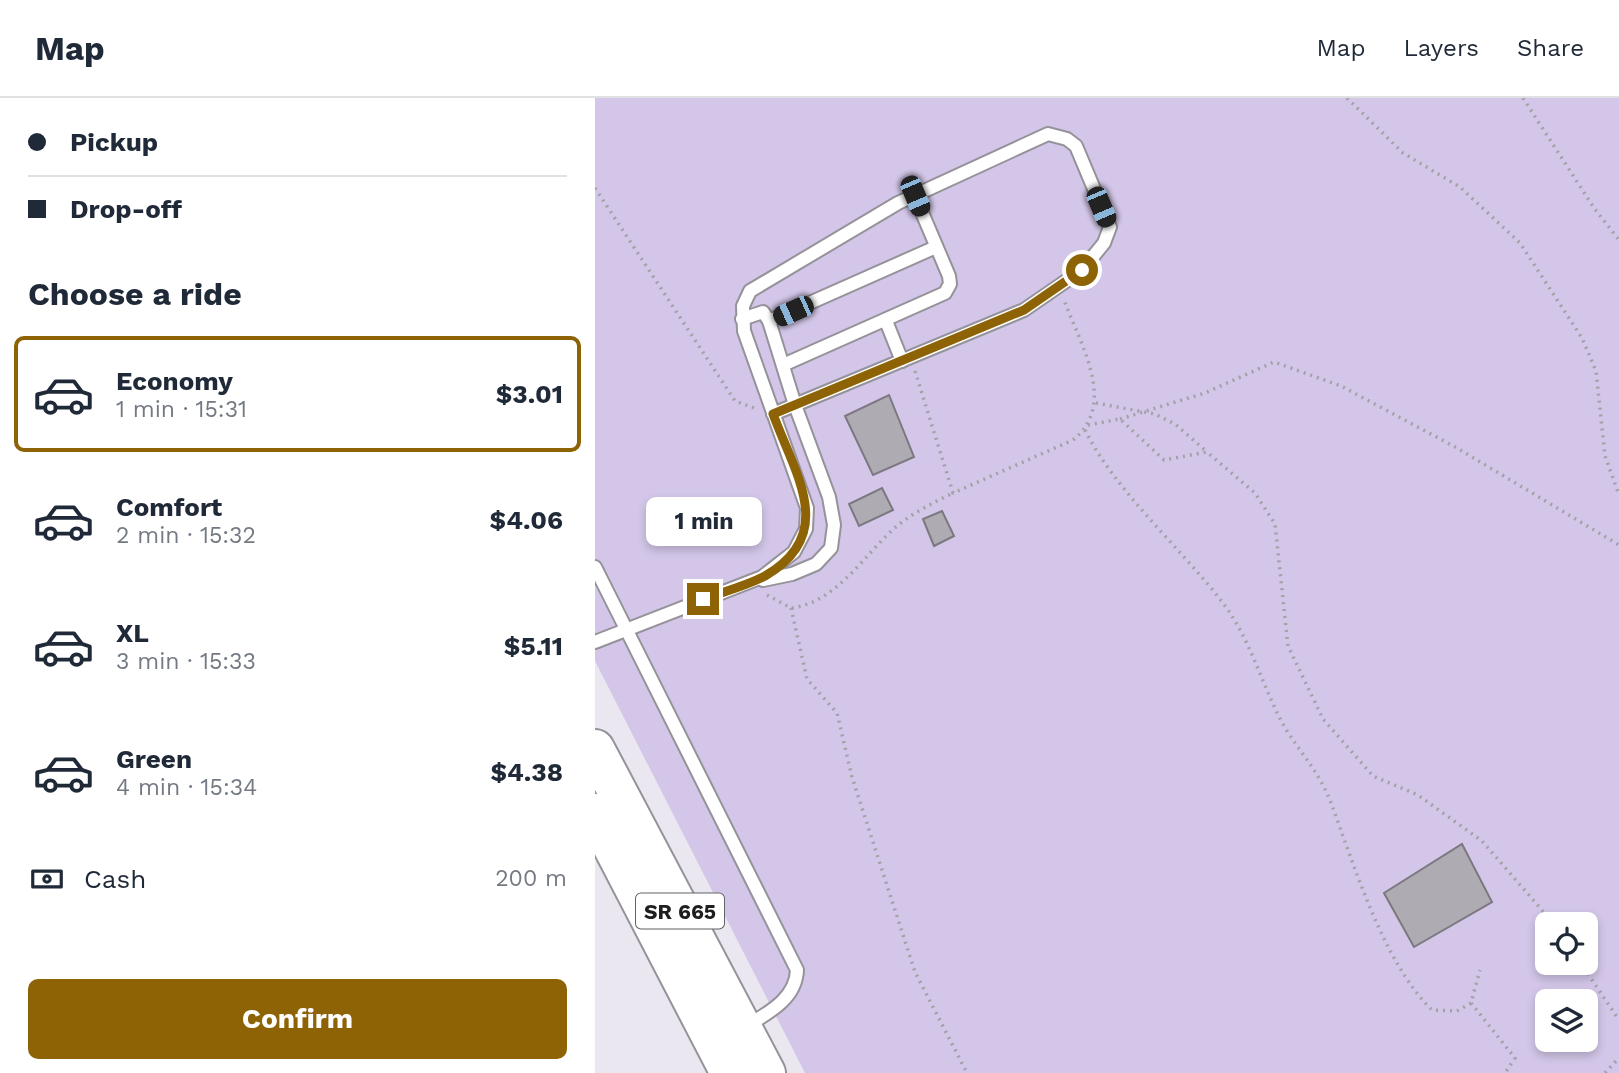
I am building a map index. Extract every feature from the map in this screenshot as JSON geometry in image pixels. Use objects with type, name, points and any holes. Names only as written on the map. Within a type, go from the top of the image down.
[{"type":"highway","name":"SR 665","points":[[595,749],[765,1073]]},
{"type":"highway","name":"SR 665","points":[[595,813],[730,1073]]},
{"type":"lane","points":[[595,642],[749,582],[784,562],[794,552],[806,529],[807,508],[747,344],[742,319],[745,298],[761,283],[915,196],[1048,134],[1067,139],[1076,146],[1110,227],[1104,243],[1089,262],[1024,310],[773,414]]},
{"type":"lane","points":[[783,365],[945,293],[950,284],[949,276],[915,196]]},
{"type":"lane","points":[[769,321],[936,247]]},
{"type":"lane","points":[[742,319],[763,312],[769,321],[795,405],[829,497],[834,525],[831,548],[825,557],[806,570],[749,582]]},
{"type":"lane","points":[[886,321],[906,359]]},
{"type":"lane","points":[[595,567],[797,970],[797,982],[789,996],[742,1029]]},
{"type":"path","points":[[1347,98],[1403,153],[1460,187],[1520,243],[1582,338],[1595,371],[1605,456],[1619,495]]},
{"type":"path","points":[[1523,98],[1594,208],[1619,240]]},
{"type":"path","points":[[595,188],[735,401],[773,414]]},
{"type":"path","points":[[1059,285],[1096,390],[1096,403],[1087,428],[1100,460],[1225,606],[1248,645],[1285,727],[1311,761],[1330,801],[1349,857],[1414,992],[1432,1010],[1457,1011],[1471,1003],[1480,970]]},
{"type":"path","points":[[906,359],[953,493]]},
{"type":"path","points":[[791,608],[808,603],[838,585],[898,525],[953,493],[1073,440],[1087,428],[1205,393],[1274,362],[1341,386],[1457,448],[1619,545]]},
{"type":"path","points":[[1096,403],[1145,412],[1175,424],[1255,492],[1275,524],[1288,646],[1323,719],[1373,776],[1418,795],[1482,841],[1544,912]]},
{"type":"path","points":[[1120,419],[1164,460],[1207,452]]},
{"type":"path","points":[[749,582],[791,608],[807,679],[837,713],[852,777],[915,972],[967,1073]]},
{"type":"path","points":[[1589,975],[1619,1020]]},
{"type":"path","points":[[1471,1003],[1514,1058],[1505,1073]]},
{"type":"path","points":[[1605,1073],[1619,1058]]},
{"type":"shaded area","points":[[595,98],[1619,98],[1619,1073],[805,1073],[595,661]]},
{"type":"building","points":[[889,395],[914,457],[873,475],[845,416]]},
{"type":"building","points":[[882,488],[893,510],[859,526],[849,504]]},
{"type":"building","points":[[942,511],[954,536],[934,546],[923,519]]},
{"type":"building","points":[[1462,844],[1492,902],[1414,947],[1384,893]]},
{"type":"route","points":[[703,599],[774,570],[794,552],[806,529],[807,508],[773,414],[1024,310],[1082,270]]}]
